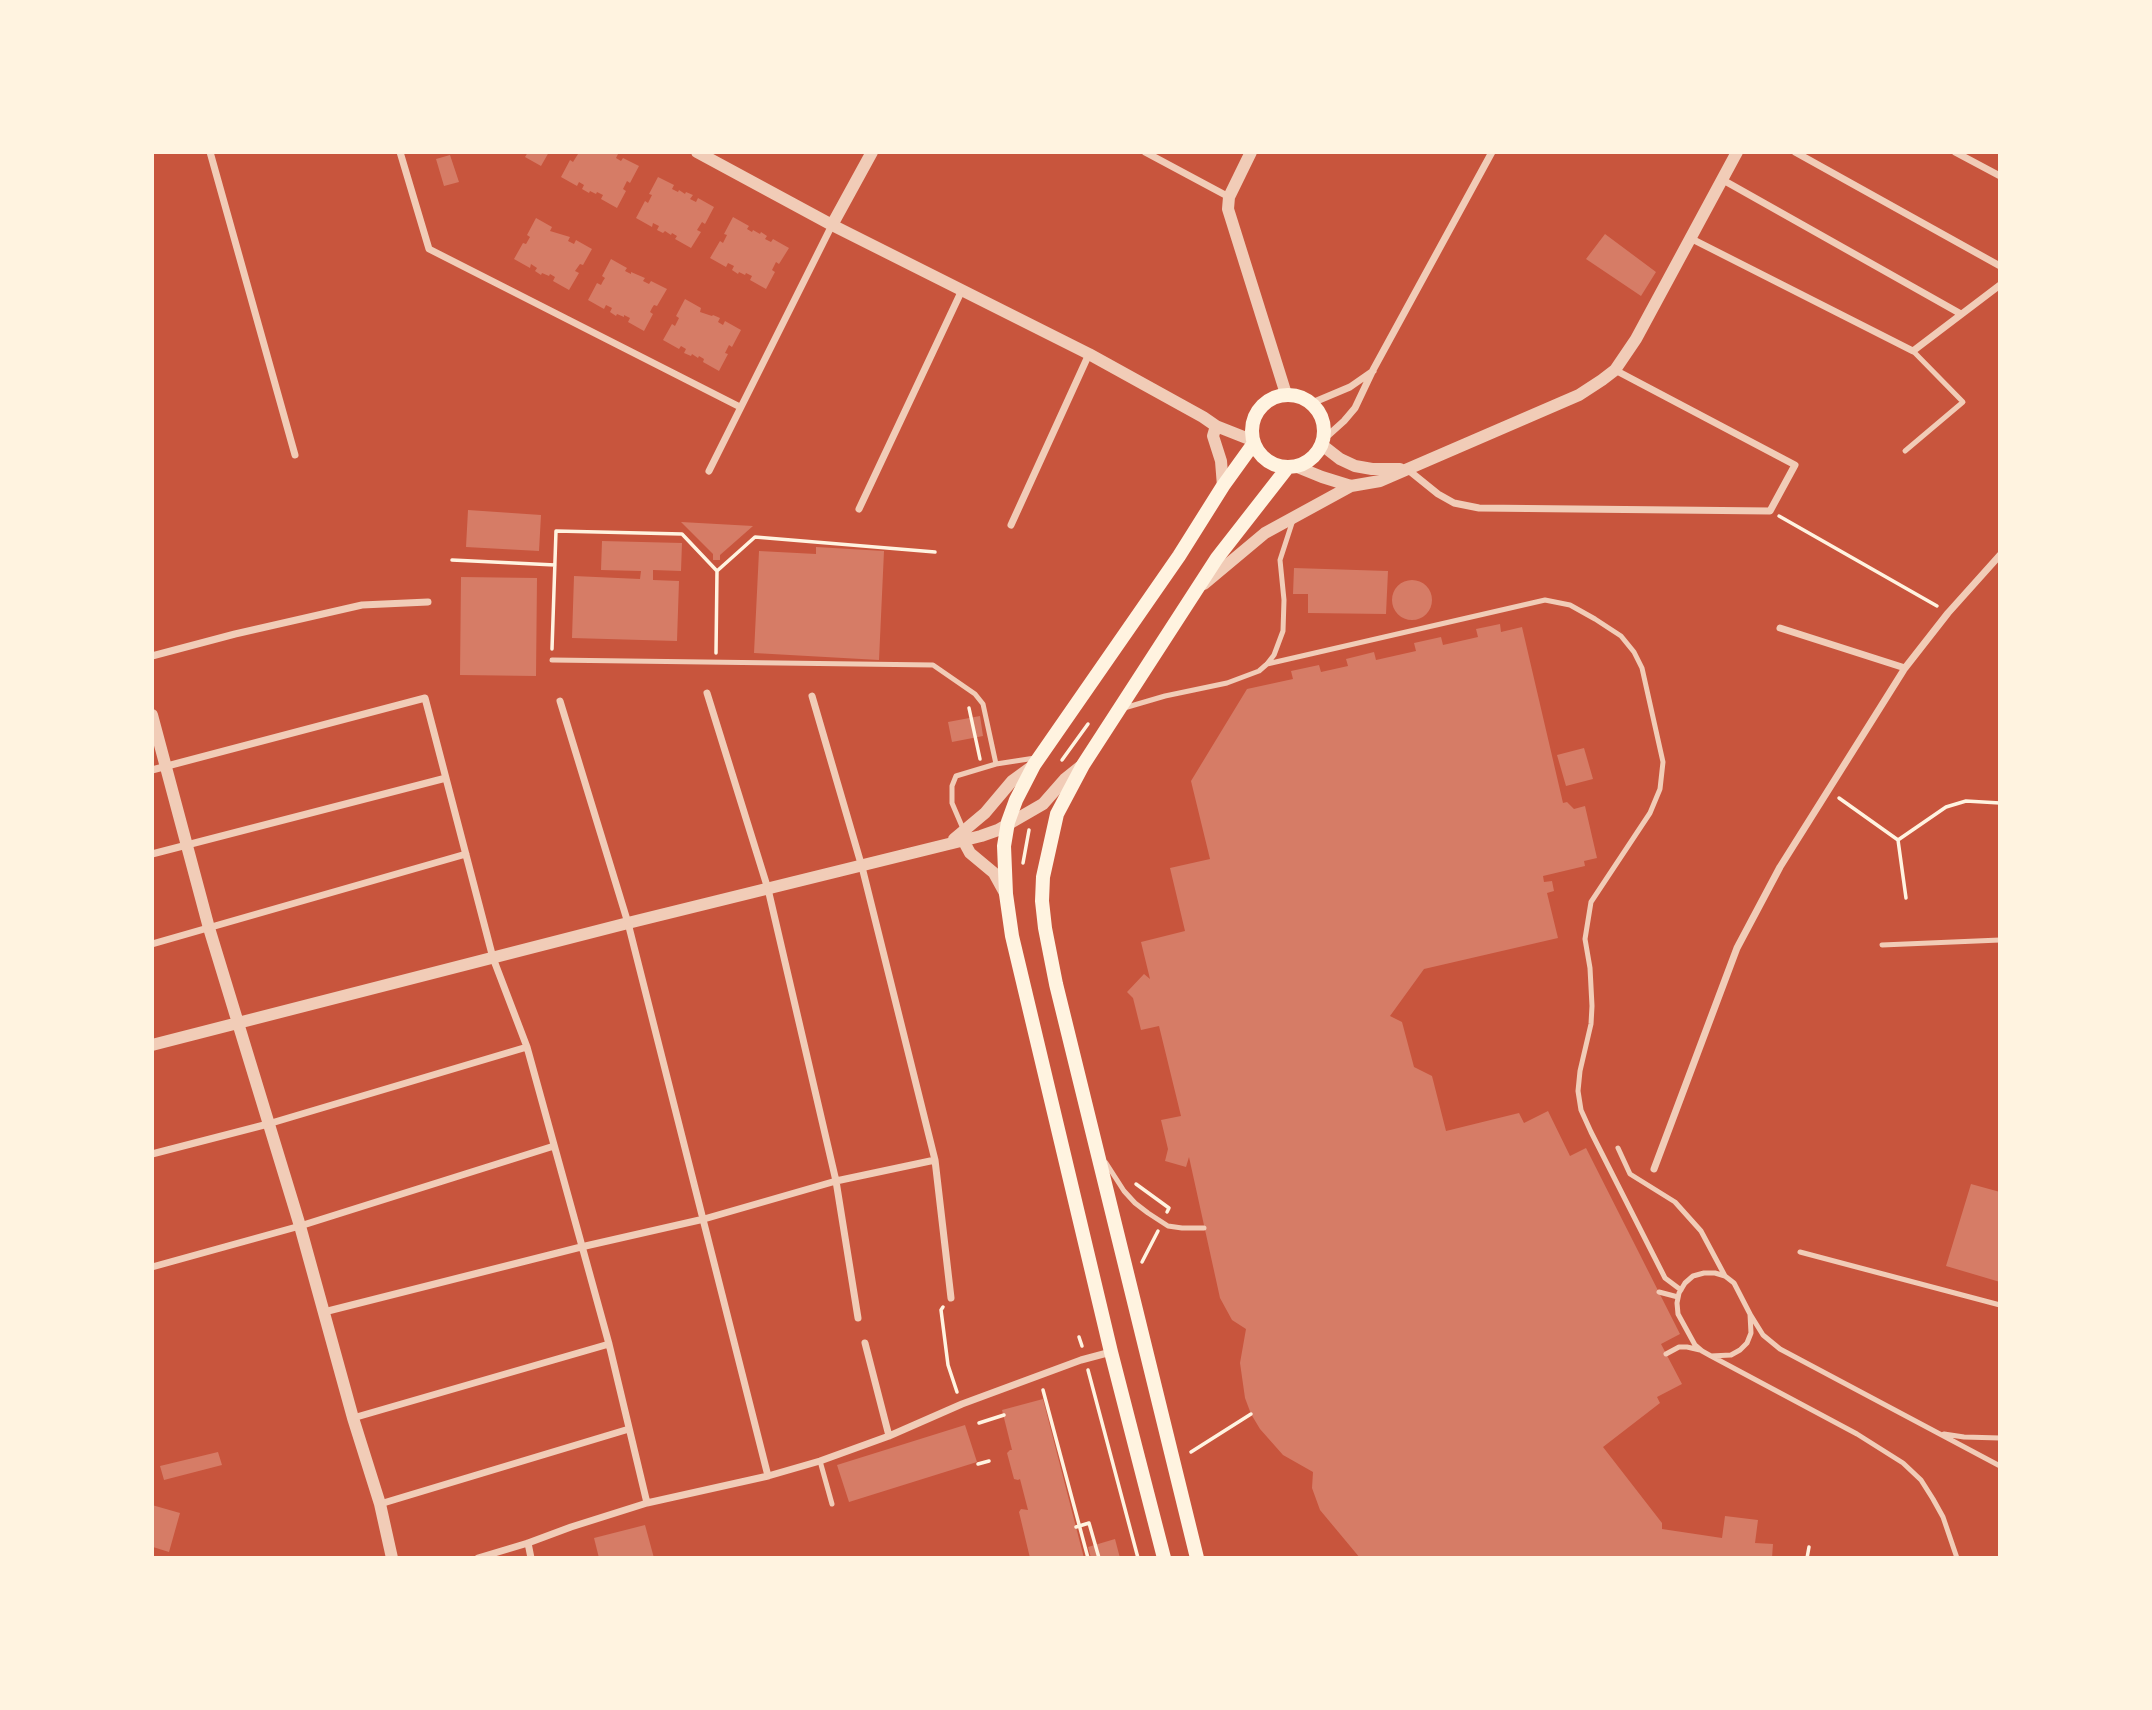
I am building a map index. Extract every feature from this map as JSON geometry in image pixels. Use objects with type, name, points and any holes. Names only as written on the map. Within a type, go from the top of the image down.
[{"type":"main road","points":[[1196,1558],[1056,984],[1045,928],[1043,877],[1058,814],[1083,765],[1217,558],[1292,466],[1314,457],[1323,442],[1323,419],[1312,402],[1286,394],[1272,398],[1252,423],[1254,442],[1262,456],[1292,466]]},
{"type":"main road","points":[[1164,1558],[1111,1352],[1012,936],[1006,894],[1004,846],[1016,800],[1036,761],[1179,556],[1254,442]]},
{"type":"street","points":[[211,152],[295,455]]},
{"type":"street","points":[[400,152],[429,248],[740,407]]},
{"type":"street","points":[[696,152],[832,225],[1089,355],[1216,426],[1254,442]]},
{"type":"street","points":[[709,471],[832,225],[872,152]]},
{"type":"street","points":[[1145,152],[1229,197]]},
{"type":"street","points":[[1251,152],[1229,197],[1229,214],[1286,394]]},
{"type":"street","points":[[1492,152],[1355,408],[1323,442],[1340,460],[1372,469],[1407,469],[1454,503],[1479,508],[1770,511],[1795,465],[1615,370]]},
{"type":"street","points":[[1198,589],[1265,533],[1351,486],[1380,481],[1579,395],[1615,370],[1636,339],[1737,152]]},
{"type":"street","points":[[1795,152],[2000,266]]},
{"type":"street","points":[[1955,152],[2000,176]]},
{"type":"street","points":[[1723,180],[1961,314]]},
{"type":"street","points":[[1690,238],[1913,351],[2000,285]]},
{"type":"street","points":[[859,509],[962,290]]},
{"type":"street","points":[[1011,525],[1089,355]]},
{"type":"street","points":[[1312,402],[1350,387],[1373,370]]},
{"type":"street","points":[[1216,426],[1213,436],[1221,461],[1223,486]]},
{"type":"street","points":[[1292,466],[1351,486]]},
{"type":"street","points":[[1654,1169],[1737,948],[1780,867],[1905,668],[1948,612],[2000,555]]},
{"type":"street","points":[[152,656],[362,605],[428,603]]},
{"type":"street","points":[[1780,628],[1905,668]]},
{"type":"street","points":[[707,693],[768,889],[836,1181],[858,1318]]},
{"type":"street","points":[[812,696],[862,867],[935,1160],[951,1298]]},
{"type":"street","points":[[152,770],[425,698],[493,958],[527,1047],[609,1344],[647,1503]]},
{"type":"street","points":[[559,702],[628,923],[768,1476]]},
{"type":"street","points":[[152,715],[209,928],[300,1226],[353,1418],[380,1504],[392,1558]]},
{"type":"street","points":[[964,836],[1012,780],[1036,761]]},
{"type":"street","points":[[152,1045],[628,923],[862,867],[964,836],[990,833],[1043,804],[1065,779],[1083,765]]},
{"type":"street","points":[[152,854],[446,778]]},
{"type":"street","points":[[964,836],[970,853],[994,873],[1006,894]]},
{"type":"street","points":[[152,944],[466,854]]},
{"type":"street","points":[[152,1154],[268,1124],[527,1047]]},
{"type":"street","points":[[152,1267],[300,1226],[554,1146]]},
{"type":"street","points":[[324,1312],[704,1219],[836,1181],[935,1160]]},
{"type":"street","points":[[865,1343],[889,1436]]},
{"type":"street","points":[[353,1418],[609,1344]]},
{"type":"street","points":[[478,1558],[647,1503],[768,1476],[820,1461],[889,1436],[962,1404],[1111,1352]]},
{"type":"street","points":[[380,1504],[629,1429]]},
{"type":"street","points":[[528,1543],[531,1558]]},
{"type":"lane","points":[[1905,451],[1963,402],[1913,351]]},
{"type":"lane","points":[[1121,709],[1165,696],[1227,683],[1259,671],[1267,664],[1274,655],[1283,631],[1284,600],[1280,560],[1294,517]]},
{"type":"lane","points":[[1267,664],[1545,600],[1570,605],[1595,619],[1621,636],[1634,652],[1642,668],[1664,762],[1660,789],[1650,813],[1591,902],[1585,939],[1592,1006],[1578,1091],[1586,1121],[1665,1278],[1681,1290]]},
{"type":"lane","points":[[552,660],[933,665],[965,686],[983,704],[996,764]]},
{"type":"lane","points":[[964,836],[952,803],[953,779],[996,764],[1036,761]]},
{"type":"lane","points":[[1882,945],[2000,940]]},
{"type":"lane","points":[[1090,1122],[1113,1175],[1135,1203],[1168,1226],[1204,1228]]},
{"type":"lane","points":[[1618,1148],[1630,1174],[1675,1202],[1701,1231],[1725,1276]]},
{"type":"lane","points":[[1800,1252],[2000,1305]]},
{"type":"lane","points":[[1702,1351],[1695,1345],[1678,1314],[1678,1297],[1685,1283],[1693,1276],[1715,1273],[1734,1283],[1763,1335],[1780,1349],[2000,1466]]},
{"type":"lane","points":[[1660,1292],[1678,1297]]},
{"type":"lane","points":[[1712,1356],[1731,1355],[1747,1343],[1751,1334],[1750,1314]]},
{"type":"lane","points":[[1667,1354],[1679,1347],[1702,1351],[1857,1434],[1903,1463],[1921,1480],[1933,1499],[1943,1517],[1957,1558]]},
{"type":"lane","points":[[1936,1432],[1964,1437],[2000,1438]]},
{"type":"lane","points":[[820,1461],[832,1504]]},
{"type":"path","points":[[1770,511],[1948,612]]},
{"type":"path","points":[[552,660],[556,531],[682,534],[717,571],[715,662]]},
{"type":"path","points":[[717,571],[755,537],[935,552]]},
{"type":"path","points":[[452,560],[555,565]]},
{"type":"path","points":[[965,686],[982,768]]},
{"type":"path","points":[[1060,764],[1089,722]]},
{"type":"path","points":[[1828,791],[1898,840],[1906,898]]},
{"type":"path","points":[[1898,840],[1946,807],[1966,801],[2000,803]]},
{"type":"path","points":[[1022,869],[1034,810]]},
{"type":"path","points":[[951,1298],[941,1310],[948,1365],[962,1404]]},
{"type":"path","points":[[1079,1337],[1138,1558]]},
{"type":"path","points":[[1043,1390],[1088,1558]]},
{"type":"path","points":[[1191,1452],[1251,1414]]},
{"type":"path","points":[[979,1423],[1004,1415]]},
{"type":"path","points":[[978,1464],[989,1461]]},
{"type":"path","points":[[1076,1527],[1089,1523],[1099,1558]]},
{"type":"path","points":[[1081,1534],[1092,1531]]},
{"type":"path","points":[[1807,1558],[1809,1547]]},
{"type":"building","points":[[528,152],[549,152],[541,166],[525,157]]},
{"type":"building","points":[[574,152],[614,152],[618,154],[616,158],[621,161],[623,158],[639,166],[630,183],[627,181],[623,189],[626,191],[617,208],[601,199],[603,195],[590,191],[589,193],[582,189],[584,185],[579,182],[577,186],[561,177],[570,160],[573,162],[578,154]]},
{"type":"building","points":[[450,155],[459,182],[444,186],[436,159]]},
{"type":"building","points":[[658,177],[674,185],[672,189],[693,195],[690,199],[696,202],[698,198],[714,207],[705,224],[702,222],[697,230],[701,232],[691,248],[675,239],[677,236],[672,233],[663,233],[657,230],[659,226],[653,223],[652,227],[636,218],[645,201],[648,203],[652,195],[649,194]]},
{"type":"building","points":[[733,217],[749,226],[747,229],[752,232],[761,232],[767,236],[765,239],[771,242],[773,239],[789,248],[779,264],[776,262],[772,270],[775,272],[766,289],[750,280],[752,276],[739,272],[738,274],[732,270],[734,266],[728,263],[726,267],[710,258],[720,241],[723,243],[727,235],[724,234]]},
{"type":"building","points":[[536,218],[552,227],[550,231],[570,237],[568,241],[574,244],[576,240],[592,249],[583,265],[580,264],[575,271],[579,273],[569,290],[553,281],[555,277],[550,274],[541,275],[531,264],[530,268],[514,259],[523,243],[526,244],[530,237],[527,235]]},
{"type":"building","points":[[1605,234],[1656,272],[1641,296],[1586,259]]},
{"type":"building","points":[[611,259],[627,268],[625,271],[645,278],[643,281],[649,284],[651,281],[667,289],[657,306],[652,308],[650,312],[653,314],[644,331],[628,322],[630,318],[617,314],[616,316],[610,312],[612,308],[606,305],[604,309],[588,300],[597,283],[601,285],[605,278],[602,276]]},
{"type":"building","points":[[685,299],[701,308],[700,312],[720,318],[718,322],[723,325],[725,321],[741,330],[732,347],[729,345],[725,353],[728,354],[719,371],[703,362],[704,359],[699,356],[698,358],[684,353],[686,349],[681,346],[679,349],[663,340],[672,324],[675,326],[679,318],[676,316]]},
{"type":"building","points":[[468,510],[541,515],[539,551],[466,547]]},
{"type":"building","points":[[681,522],[753,526],[720,555],[720,560],[713,560],[713,554]]},
{"type":"building","points":[[602,541],[682,543],[681,571],[653,570],[653,580],[679,581],[677,641],[572,638],[574,576],[640,579],[641,571],[601,570]]},
{"type":"building","points":[[816,547],[884,551],[879,660],[754,653],[759,551],[816,554]]},
{"type":"building","points":[[1294,568],[1388,571],[1386,614],[1308,613],[1308,594],[1293,594]]},
{"type":"building","points":[[461,577],[537,578],[536,676],[460,675]]},
{"type":"building","points":[[1412,580],[1420,581],[1426,586],[1431,592],[1431,608],[1426,614],[1420,619],[1412,620],[1404,619],[1398,614],[1393,608],[1392,600],[1393,592],[1398,586],[1404,581]]},
{"type":"building","points":[[1500,624],[1501,632],[1522,627],[1563,803],[1567,802],[1574,809],[1585,806],[1597,858],[1584,861],[1585,866],[1543,876],[1544,882],[1552,881],[1554,891],[1547,893],[1558,938],[1424,969],[1390,1016],[1402,1022],[1414,1067],[1432,1076],[1446,1131],[1519,1113],[1524,1123],[1548,1111],[1570,1156],[1586,1148],[1680,1334],[1661,1344],[1682,1384],[1657,1397],[1660,1403],[1603,1447],[1662,1523],[1662,1529],[1722,1538],[1725,1516],[1758,1520],[1755,1543],[1773,1544],[1772,1558],[1360,1558],[1320,1510],[1312,1488],[1313,1472],[1283,1455],[1260,1429],[1251,1414],[1245,1398],[1240,1363],[1246,1329],[1232,1320],[1220,1298],[1189,1157],[1186,1167],[1165,1161],[1168,1149],[1161,1120],[1181,1116],[1159,1026],[1141,1030],[1133,998],[1127,992],[1144,974],[1150,979],[1141,942],[1185,931],[1170,868],[1210,859],[1191,781],[1247,689],[1293,679],[1291,671],[1319,665],[1321,672],[1348,666],[1346,659],[1374,652],[1376,660],[1416,651],[1414,643],[1441,637],[1443,645],[1478,637],[1476,629]]},
{"type":"building","points":[[980,716],[983,736],[952,742],[948,722]]},
{"type":"building","points":[[1584,748],[1593,779],[1566,786],[1557,755]]},
{"type":"building","points":[[1971,1184],[2000,1192],[2000,1282],[1946,1266]]},
{"type":"building","points":[[1043,1399],[1084,1558],[1030,1558],[1019,1512],[1021,1509],[1028,1510],[1020,1479],[1014,1479],[1007,1453],[1012,1450],[1002,1410]]},
{"type":"building","points":[[965,1425],[977,1462],[849,1502],[837,1465]]},
{"type":"building","points":[[218,1452],[222,1465],[164,1480],[160,1466]]},
{"type":"building","points":[[152,1505],[180,1513],[169,1552],[153,1547]]},
{"type":"building","points":[[645,1525],[654,1558],[599,1558],[594,1538]]},
{"type":"building","points":[[1115,1539],[1120,1558],[1091,1558],[1088,1547]]}]
